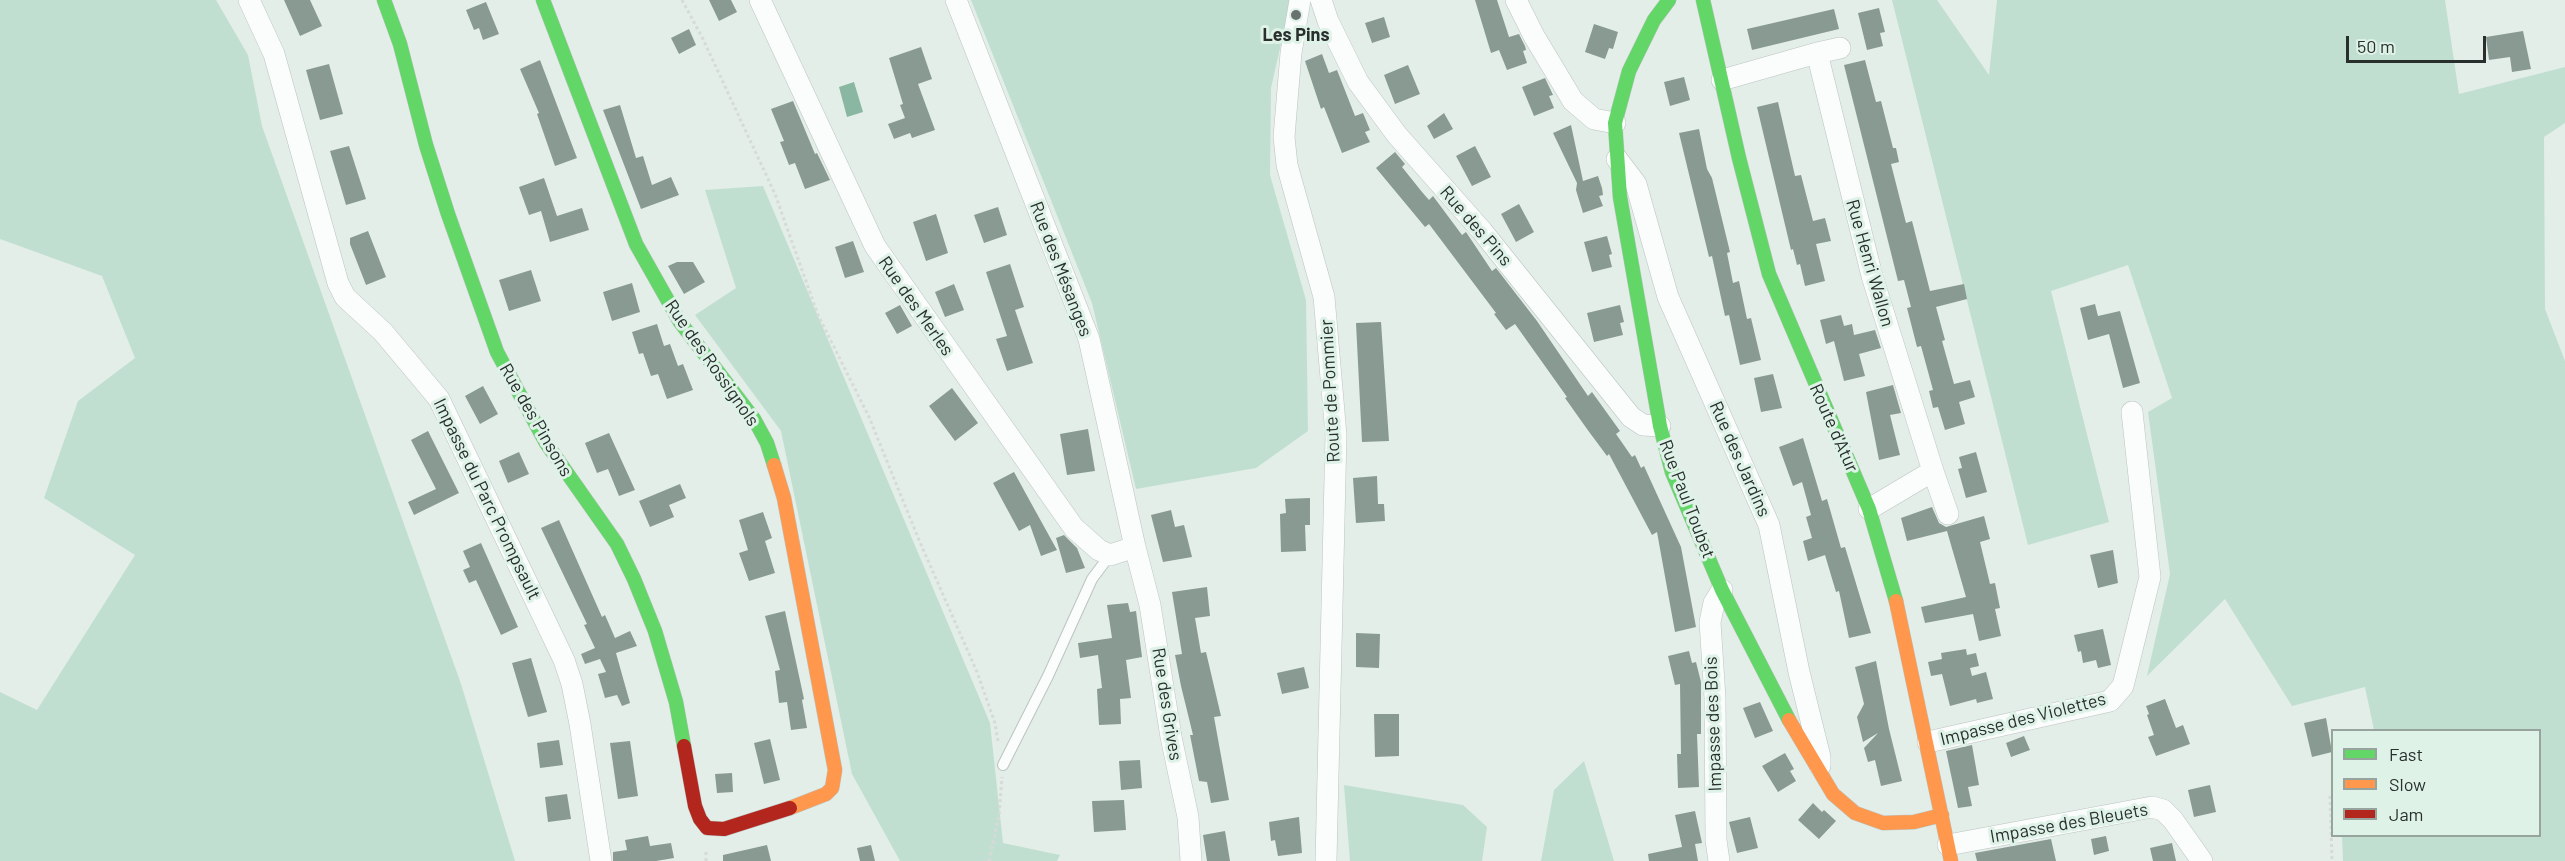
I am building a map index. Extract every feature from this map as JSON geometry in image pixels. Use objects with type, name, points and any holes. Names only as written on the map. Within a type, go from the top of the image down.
[{"type":"street","name":"Impasse du Parc Prompsault","points":[[249,0],[274,54],[338,283],[345,297],[383,332],[439,399],[564,660],[572,684],[580,724],[602,861]]},
{"type":"street","name":"Rue des Pinsons","points":[[384,0],[400,44],[426,146],[497,352],[546,443],[617,544],[645,604],[676,702],[695,806],[700,819],[707,828]]},
{"type":"street","name":"Rue des Rossignols","points":[[543,0],[636,244],[680,322],[754,419],[767,443],[784,498],[835,770],[834,780],[832,788],[826,794],[813,801],[724,829],[707,828]]},
{"type":"street","name":"Rue des Merles","points":[[759,0],[875,246],[1074,528],[1099,550],[1110,555]]},
{"type":"street","name":"Rue des Mésanges","points":[[956,0],[1089,339],[1135,547]]},
{"type":"street","name":"Route de Pommier","points":[[1300,0],[1291,53],[1284,137],[1287,165],[1324,297],[1336,435],[1326,861]]},
{"type":"street","name":"Rue des Pins","points":[[1321,0],[1328,21],[1358,82],[1397,135],[1489,239],[1631,417],[1643,425],[1660,426]]},
{"type":"street","points":[[1516,0],[1534,36],[1573,101],[1593,119],[1615,123]]},
{"type":"street","name":"Rue Paul Toubet","points":[[1669,0],[1648,30],[1629,71],[1615,123],[1620,197],[1660,426],[1672,472],[1722,590],[1799,740],[1833,794],[1843,804],[1870,820],[1897,824],[1942,815]]},
{"type":"street","name":"Route d'Atur","points":[[1703,0],[1739,158],[1769,274],[1869,509],[1890,577],[1928,742],[1949,853]]},
{"type":"street","points":[[1722,80],[1840,48]]},
{"type":"street","name":"Rue Henri Wallon","points":[[1816,53],[1872,276],[1948,514]]},
{"type":"street","name":"Rue des Jardins","points":[[1617,159],[1636,184],[1668,297],[1769,525],[1798,672],[1820,757],[1819,773]]},
{"type":"street","name":"Impasse des Violettes","points":[[1928,742],[2110,701],[2123,686],[2150,577],[2132,412]]},
{"type":"street","points":[[1869,509],[1933,471]]},
{"type":"street","points":[[1110,555],[1135,547]]},
{"type":"street","name":"Rue des Grives","points":[[1135,547],[1150,605],[1171,738],[1188,817],[1191,861]]},
{"type":"street","name":"Impasse des Bois","points":[[1719,861],[1716,840],[1715,698],[1710,622],[1714,603],[1722,590]]},
{"type":"street","name":"Impasse des Bleuets","points":[[1949,853],[2152,807],[2163,810],[2173,820],[2202,861]]},
{"type":"lane","points":[[1003,765],[1048,676],[1092,579],[1110,555]]},
{"type":"path","points":[[682,0],[703,39],[775,194],[818,315],[869,417],[919,540],[977,672],[995,723],[1003,765],[999,816],[989,861]]},
{"type":"path","points":[[2330,796],[2331,828]]},
{"type":"path","points":[[2331,837],[2332,861]]},
{"type":"shaded area","points":[[0,0],[216,0],[248,55],[262,126],[461,684],[515,861],[0,861],[0,692],[37,710],[135,555],[44,498],[78,401],[135,358],[102,276],[0,239]]},
{"type":"shaded area","points":[[971,0],[1291,0],[1271,88],[1270,175],[1306,300],[1308,431],[1256,468],[1136,489],[1092,303]]},
{"type":"shaded area","points":[[1892,0],[1937,0],[1989,75],[1997,0],[2445,0],[2459,94],[2565,67],[2565,123],[2544,137],[2545,309],[2565,361],[2565,861],[2343,861],[2342,837],[2541,837],[2541,729],[2374,729],[2365,687],[2292,706],[2225,599],[2147,676],[2170,574],[2148,412],[2172,398],[2128,265],[2051,291],[2109,522],[2028,545]]},
{"type":"shaded area","points":[[854,82],[863,112],[847,117],[839,87]]},
{"type":"shaded area","points":[[763,186],[990,723],[1003,843],[1060,855],[1057,861],[900,861],[852,774],[781,431],[695,315],[736,288],[705,190]]},
{"type":"shaded area","points":[[1584,761],[1614,861],[1541,861],[1554,790]]},
{"type":"shaded area","points":[[1344,785],[1463,805],[1487,827],[1482,861],[1350,861]]},
{"type":"building","points":[[284,0],[310,0],[322,26],[300,36]]},
{"type":"building","points":[[709,0],[731,0],[737,12],[719,21]]},
{"type":"building","points":[[1475,0],[1497,0],[1509,37],[1519,34],[1525,46],[1526,50],[1523,51],[1527,63],[1507,70],[1499,50],[1491,53]]},
{"type":"building","points":[[486,2],[499,34],[483,40],[479,28],[474,30],[466,10]]},
{"type":"building","points":[[1879,8],[1885,32],[1880,33],[1883,46],[1867,50],[1858,13]]},
{"type":"building","points":[[1834,9],[1839,29],[1752,50],[1747,29]]},
{"type":"building","points":[[1384,17],[1390,37],[1372,43],[1365,23]]},
{"type":"building","points":[[1594,24],[1618,32],[1613,49],[1609,48],[1605,59],[1585,52]]},
{"type":"building","points":[[689,29],[696,45],[679,54],[671,38]]},
{"type":"building","points":[[2523,31],[2531,69],[2512,72],[2510,57],[2489,60],[2486,37]]},
{"type":"building","points":[[921,47],[932,79],[918,84],[935,130],[912,138],[910,133],[894,139],[888,124],[905,118],[889,58]]},
{"type":"building","points":[[1322,54],[1329,73],[1337,70],[1355,116],[1363,113],[1370,130],[1365,132],[1370,142],[1342,153],[1324,107],[1321,109],[1305,61]]},
{"type":"building","points":[[540,60],[577,158],[555,166],[537,114],[539,113],[520,69]]},
{"type":"building","points":[[1865,60],[1876,102],[1881,101],[1893,148],[1896,148],[1899,162],[1891,164],[1906,223],[1912,221],[1930,291],[1964,284],[1967,299],[1936,307],[1945,340],[1942,341],[1954,384],[1970,380],[1975,397],[1959,402],[1965,424],[1945,430],[1938,407],[1933,408],[1929,391],[1933,390],[1921,346],[1917,347],[1907,308],[1911,307],[1904,280],[1898,281],[1844,65]]},
{"type":"building","points":[[329,64],[343,114],[320,120],[306,70]]},
{"type":"building","points":[[1408,65],[1420,94],[1395,104],[1384,75]]},
{"type":"building","points":[[1684,77],[1690,100],[1670,106],[1664,82]]},
{"type":"building","points":[[1545,78],[1553,95],[1549,96],[1554,108],[1534,116],[1522,87]]},
{"type":"building","points":[[793,101],[815,154],[817,153],[830,180],[805,189],[795,163],[789,165],[780,142],[784,141],[771,109]]},
{"type":"building","points":[[1778,102],[1795,176],[1801,175],[1813,221],[1825,218],[1831,241],[1816,244],[1825,281],[1805,286],[1800,264],[1797,265],[1793,249],[1791,250],[1757,107]]},
{"type":"building","points":[[620,105],[636,158],[643,156],[652,185],[671,177],[679,195],[641,209],[603,110]]},
{"type":"building","points":[[1444,113],[1453,129],[1434,139],[1427,126]]},
{"type":"building","points":[[1571,125],[1583,181],[1598,176],[1603,195],[1599,196],[1603,206],[1583,213],[1576,190],[1577,183],[1553,133]]},
{"type":"building","points":[[1699,129],[1707,169],[1712,178],[1730,252],[1727,253],[1733,283],[1739,281],[1747,319],[1751,318],[1761,360],[1740,365],[1729,315],[1725,316],[1712,256],[1709,257],[1679,133]]},
{"type":"building","points":[[349,146],[366,199],[346,205],[330,151]]},
{"type":"building","points":[[1475,146],[1491,177],[1472,186],[1456,156]]},
{"type":"building","points":[[1395,152],[1405,164],[1402,167],[1422,192],[1429,200],[1433,196],[1462,235],[1466,232],[1492,271],[1496,268],[1537,321],[1588,396],[1592,392],[1620,431],[1616,434],[1632,457],[1635,455],[1641,468],[1644,466],[1681,547],[1696,627],[1675,632],[1657,532],[1652,535],[1609,454],[1607,456],[1587,429],[1515,324],[1506,330],[1494,314],[1496,313],[1429,224],[1425,227],[1376,168]]},
{"type":"building","points":[[544,178],[557,216],[582,208],[589,230],[550,242],[541,211],[529,215],[519,187]]},
{"type":"building","points":[[1519,204],[1534,232],[1516,242],[1501,214]]},
{"type":"building","points":[[998,207],[1007,235],[984,243],[974,215]]},
{"type":"building","points":[[936,214],[948,253],[926,261],[913,222]]},
{"type":"building","points":[[368,231],[386,277],[366,285],[350,244],[350,238]]},
{"type":"building","points":[[1607,236],[1612,254],[1609,255],[1612,267],[1592,272],[1584,242]]},
{"type":"building","points":[[853,241],[864,272],[845,278],[835,247]]},
{"type":"building","points":[[677,262],[693,262],[705,282],[684,294],[668,266]]},
{"type":"building","points":[[1010,264],[1024,307],[1015,310],[1033,363],[1007,371],[996,339],[1007,336],[986,272]]},
{"type":"building","points":[[531,270],[541,301],[509,311],[499,280]]},
{"type":"building","points":[[632,283],[640,312],[612,321],[603,292]]},
{"type":"building","points":[[954,284],[964,310],[945,317],[935,292]]},
{"type":"building","points":[[2095,304],[2098,316],[2120,311],[2140,383],[2123,388],[2109,334],[2088,340],[2080,308]]},
{"type":"building","points":[[900,305],[912,326],[897,334],[885,313]]},
{"type":"building","points":[[1620,305],[1624,322],[1620,323],[1623,335],[1594,342],[1587,313]]},
{"type":"building","points":[[1841,315],[1844,326],[1852,324],[1854,335],[1875,330],[1881,348],[1859,354],[1865,376],[1844,381],[1834,341],[1826,344],[1820,320]]},
{"type":"building","points":[[1381,322],[1389,441],[1362,442],[1356,323]]},
{"type":"building","points":[[657,324],[664,346],[670,344],[678,366],[683,364],[693,390],[667,399],[658,374],[651,376],[643,353],[639,354],[632,332]]},
{"type":"building","points":[[1773,374],[1782,408],[1761,412],[1754,378]]},
{"type":"building","points":[[1893,385],[1901,413],[1890,415],[1900,455],[1879,460],[1866,392]]},
{"type":"building","points":[[483,386],[498,414],[480,424],[465,396]]},
{"type":"building","points":[[952,388],[978,423],[955,441],[929,406]]},
{"type":"building","points":[[1088,429],[1095,471],[1067,475],[1060,434]]},
{"type":"building","points":[[428,431],[459,493],[414,515],[408,502],[436,489],[411,440]]},
{"type":"building","points":[[609,433],[635,490],[619,496],[608,469],[597,473],[585,443]]},
{"type":"building","points":[[1803,438],[1822,501],[1827,499],[1841,548],[1845,547],[1871,633],[1849,638],[1839,591],[1836,592],[1825,555],[1808,561],[1803,541],[1812,538],[1806,517],[1811,515],[1802,482],[1793,486],[1779,447]]},
{"type":"building","points":[[519,452],[529,474],[508,483],[499,461]]},
{"type":"building","points":[[1976,452],[1987,492],[1966,498],[1958,469],[1962,468],[1959,457]]},
{"type":"building","points":[[1014,472],[1057,550],[1041,556],[1030,525],[1019,531],[993,483]]},
{"type":"building","points":[[1377,476],[1378,504],[1384,504],[1385,521],[1356,523],[1353,478]]},
{"type":"building","points":[[680,484],[686,498],[669,505],[674,517],[650,527],[639,501]]},
{"type":"building","points":[[1310,498],[1310,525],[1305,525],[1306,551],[1281,552],[1280,514],[1286,513],[1285,499]]},
{"type":"building","points":[[1932,507],[1939,523],[1946,527],[1984,516],[1990,539],[1980,542],[1990,584],[1995,583],[2000,608],[1995,609],[2001,636],[1979,641],[1973,614],[1925,623],[1921,607],[1966,597],[1947,531],[1907,541],[1901,518]]},
{"type":"building","points":[[1171,510],[1175,527],[1184,525],[1192,557],[1163,562],[1151,515]]},
{"type":"building","points":[[763,512],[772,538],[765,541],[775,573],[749,581],[739,553],[748,550],[739,520]]},
{"type":"building","points":[[559,520],[602,617],[605,615],[615,638],[630,631],[637,646],[616,653],[630,703],[622,706],[617,695],[605,698],[598,674],[606,672],[600,659],[585,664],[581,654],[595,648],[584,625],[587,624],[541,528]]},
{"type":"building","points":[[1064,535],[1077,548],[1085,568],[1066,573],[1056,538]]},
{"type":"building","points":[[481,543],[518,627],[501,635],[476,580],[469,583],[463,570],[470,567],[463,551]]},
{"type":"building","points":[[2113,550],[2118,583],[2098,588],[2090,555]]},
{"type":"building","points":[[1207,587],[1210,616],[1195,618],[1201,653],[1206,652],[1221,716],[1214,717],[1229,800],[1211,803],[1207,782],[1199,781],[1190,735],[1193,735],[1175,655],[1182,654],[1172,592]]},
{"type":"building","points":[[1128,603],[1130,612],[1136,611],[1142,657],[1126,660],[1131,698],[1120,699],[1121,724],[1099,725],[1097,689],[1102,688],[1098,655],[1080,658],[1078,643],[1112,638],[1107,605]]},
{"type":"building","points":[[785,611],[804,699],[802,700],[807,728],[791,730],[787,702],[779,703],[775,671],[780,670],[765,616]]},
{"type":"building","points":[[2103,629],[2111,665],[2098,668],[2096,660],[2083,663],[2074,635]]},
{"type":"building","points":[[1356,633],[1380,634],[1379,668],[1356,667]]},
{"type":"building","points":[[1966,649],[1967,655],[1976,653],[1979,666],[1970,668],[1972,676],[1986,672],[1993,699],[1977,703],[1976,699],[1950,706],[1942,674],[1931,676],[1928,662],[1942,659],[1941,653]]},
{"type":"building","points":[[1689,651],[1692,663],[1696,662],[1701,682],[1701,734],[1697,734],[1699,787],[1678,788],[1677,754],[1681,754],[1680,684],[1675,685],[1668,656]]},
{"type":"building","points":[[531,658],[547,712],[528,717],[512,663]]},
{"type":"building","points":[[1876,661],[1902,781],[1881,786],[1875,760],[1868,762],[1864,748],[1878,733],[1863,742],[1857,717],[1864,704],[1855,667]]},
{"type":"building","points":[[1304,667],[1309,688],[1282,694],[1277,673]]},
{"type":"building","points":[[2165,699],[2176,728],[2183,725],[2190,744],[2156,756],[2148,737],[2154,735],[2146,706]]},
{"type":"building","points":[[1760,702],[1773,731],[1755,738],[1743,708]]},
{"type":"building","points":[[1374,714],[1399,714],[1399,756],[1375,757]]},
{"type":"building","points":[[2326,718],[2331,752],[2312,757],[2304,723]]},
{"type":"building","points":[[2024,736],[2030,750],[2011,757],[2006,743]]},
{"type":"building","points":[[770,739],[780,780],[764,784],[754,743]]},
{"type":"building","points":[[559,740],[563,765],[540,768],[537,743]]},
{"type":"building","points":[[630,741],[638,796],[618,799],[610,743]]},
{"type":"building","points":[[1972,745],[1979,785],[1968,787],[1972,806],[1958,808],[1946,751]]},
{"type":"building","points":[[1785,753],[1794,769],[1790,771],[1796,781],[1778,792],[1762,766]]},
{"type":"building","points":[[1140,760],[1142,788],[1121,790],[1119,761]]},
{"type":"building","points":[[732,773],[733,792],[717,793],[715,774]]},
{"type":"building","points":[[2210,785],[2216,812],[2194,817],[2188,790]]},
{"type":"building","points":[[567,794],[571,819],[548,822],[545,797]]},
{"type":"building","points":[[1124,800],[1126,830],[1094,832],[1092,801]]},
{"type":"building","points":[[1813,803],[1836,821],[1819,839],[1798,820]]},
{"type":"building","points":[[1695,811],[1702,843],[1695,844],[1698,861],[1649,861],[1648,854],[1682,847],[1675,815]]},
{"type":"building","points":[[1299,817],[1302,853],[1278,856],[1275,840],[1271,841],[1269,822]]},
{"type":"building","points":[[1750,817],[1758,848],[1737,853],[1729,822]]},
{"type":"building","points":[[1225,831],[1230,861],[1207,861],[1203,835]]},
{"type":"building","points":[[648,836],[650,846],[671,843],[674,858],[656,861],[613,861],[613,852],[627,850],[625,840]]},
{"type":"building","points":[[2106,836],[2109,851],[2094,855],[2091,839]]},
{"type":"building","points":[[2051,839],[2056,861],[1977,861],[1975,853]]},
{"type":"building","points":[[2172,843],[2176,861],[2153,861],[2150,848]]},
{"type":"building","points":[[767,845],[771,861],[723,861],[723,855]]},
{"type":"building","points":[[871,845],[875,861],[860,861],[857,848]]},
{"type":"traffic: fast","points":[[384,0],[400,44],[426,145],[448,214],[497,352],[546,443],[617,544],[634,579],[655,631],[676,702],[684,746]]},
{"type":"traffic: fast","points":[[543,0],[636,244],[680,322],[754,419],[767,443],[774,465]]},
{"type":"traffic: fast","points":[[1669,0],[1654,20],[1629,71],[1615,123],[1620,197],[1660,426],[1672,472],[1722,590],[1789,720]]},
{"type":"traffic: fast","points":[[1703,0],[1739,158],[1769,274],[1869,509],[1896,601]]},
{"type":"traffic: slow","points":[[774,465],[784,498],[835,770],[832,788],[826,794],[790,808]]},
{"type":"traffic: slow","points":[[1896,601],[1951,861]]},
{"type":"traffic: slow","points":[[1789,720],[1833,794],[1855,813],[1883,823],[1914,822],[1942,815]]},
{"type":"traffic: jam","points":[[684,746],[695,806],[700,819],[707,828],[724,829],[790,808]]},
{"type":"place","name":"Les Pins","points":[[1296,15]]}]
